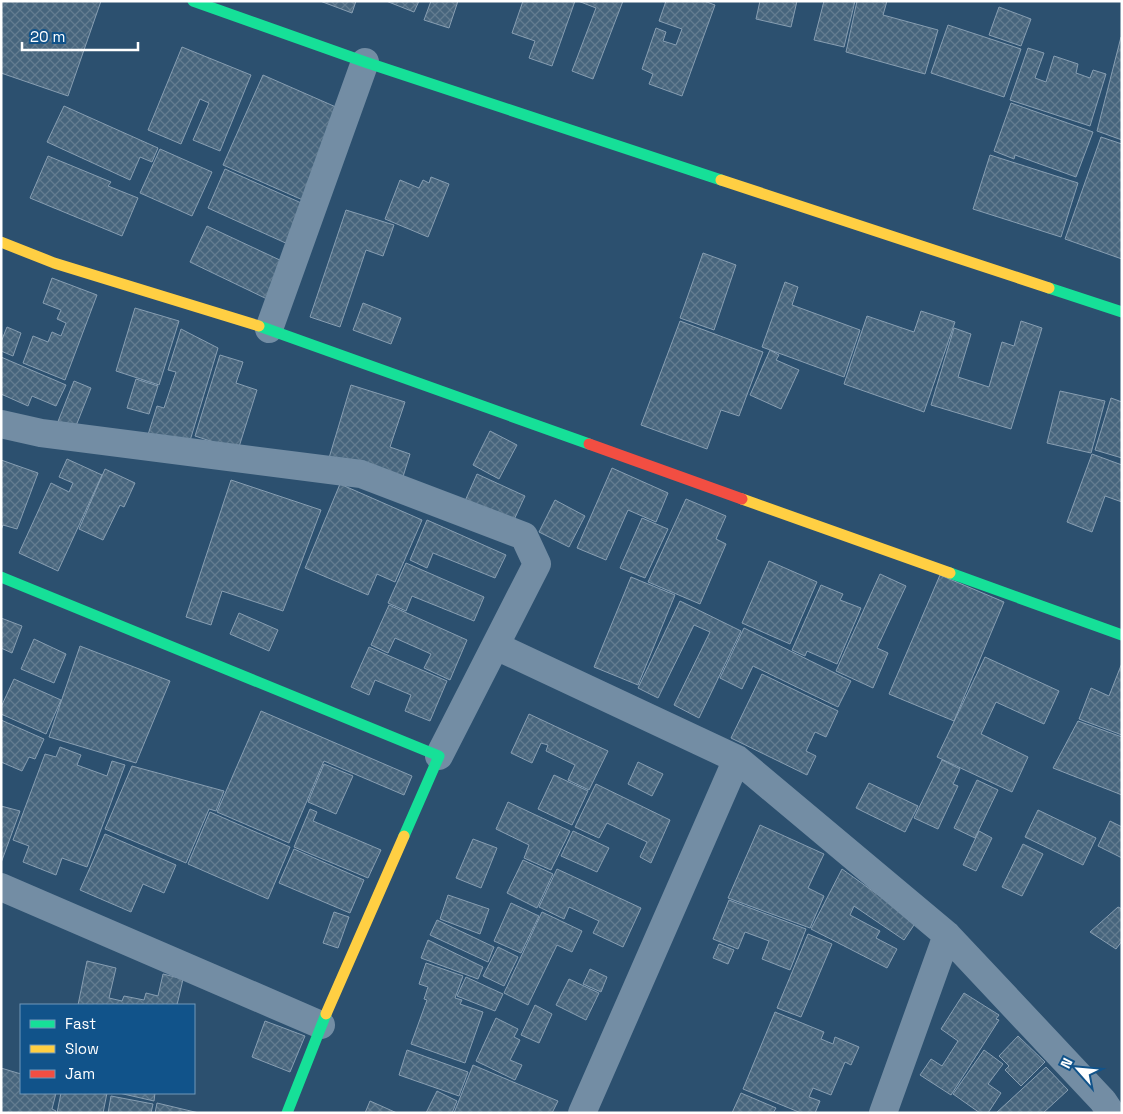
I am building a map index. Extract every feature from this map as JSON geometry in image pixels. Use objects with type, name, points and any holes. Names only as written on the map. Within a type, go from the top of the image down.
[{"type":"street","points":[[193,1],[365,62],[1122,312]]},
{"type":"street","points":[[269,329],[365,62]]},
{"type":"street","points":[[1,242],[54,263],[269,329],[1122,635]]},
{"type":"street","points":[[1,424],[41,433],[361,474],[524,536],[537,564],[440,756],[320,1024],[287,1113]]},
{"type":"street","points":[[1,577],[440,756]]},
{"type":"street","points":[[496,646],[737,759],[947,935],[1103,1101],[1111,1113]]},
{"type":"street","points":[[582,1113],[737,759]]},
{"type":"street","points":[[1,887],[320,1024]]},
{"type":"street","points":[[882,1113],[947,935]]},
{"type":"building","points":[[1,1],[101,1],[68,96],[1,73]]},
{"type":"building","points":[[320,1],[356,1],[352,13]]},
{"type":"building","points":[[386,1],[419,1],[414,12]]},
{"type":"building","points":[[431,1],[458,1],[449,28],[424,20]]},
{"type":"building","points":[[523,1],[575,1],[552,66],[529,58],[535,41],[512,33]]},
{"type":"building","points":[[578,1],[623,1],[593,79],[572,71],[596,8]]},
{"type":"building","points":[[666,1],[704,1],[715,5],[682,96],[649,84],[653,74],[642,69],[656,28],[666,32],[663,41],[676,45],[682,29],[659,21]]},
{"type":"building","points":[[760,1],[797,1],[791,27],[756,19]]},
{"type":"building","points":[[824,1],[855,1],[844,47],[814,40]]},
{"type":"building","points":[[857,1],[887,1],[883,15],[938,30],[925,74],[846,52]]},
{"type":"building","points":[[999,7],[1031,19],[1021,46],[989,35]]},
{"type":"building","points":[[948,25],[1021,49],[1004,97],[931,73]]},
{"type":"building","points":[[1122,37],[1122,140],[1097,131]]},
{"type":"building","points":[[182,47],[251,75],[220,151],[193,140],[209,103],[200,99],[181,144],[148,130]]},
{"type":"building","points":[[1028,48],[1044,53],[1035,78],[1046,82],[1054,56],[1078,64],[1076,73],[1090,78],[1093,70],[1106,74],[1090,126],[1010,100]]},
{"type":"building","points":[[263,75],[345,111],[305,201],[223,165]]},
{"type":"building","points":[[1011,103],[1093,132],[1076,177],[1015,155],[1014,159],[994,151]]},
{"type":"building","points":[[64,106],[158,148],[152,162],[140,157],[130,180],[47,142]]},
{"type":"building","points":[[1101,137],[1122,144],[1122,259],[1065,239]]},
{"type":"building","points":[[160,149],[212,172],[192,216],[140,193]]},
{"type":"building","points":[[990,155],[1078,183],[1061,237],[973,209]]},
{"type":"building","points":[[48,156],[111,182],[108,186],[138,198],[122,236],[30,198]]},
{"type":"building","points":[[225,169],[308,206],[290,245],[208,208]]},
{"type":"building","points":[[431,177],[449,184],[428,237],[385,219],[400,180],[419,188],[423,180],[429,183]]},
{"type":"building","points":[[346,210],[394,225],[383,256],[366,250],[340,327],[310,317]]},
{"type":"building","points":[[207,226],[284,262],[267,299],[190,262]]},
{"type":"building","points":[[703,253],[736,265],[714,330],[680,318]]},
{"type":"building","points":[[52,278],[97,295],[65,380],[23,363],[33,336],[48,342],[52,332],[61,336],[66,323],[57,319],[61,310],[43,303]]},
{"type":"building","points":[[785,282],[798,287],[792,305],[860,330],[844,377],[762,347]]},
{"type":"building","points":[[363,303],[401,318],[391,344],[353,330]]},
{"type":"building","points":[[135,308],[179,321],[159,385],[116,371]]},
{"type":"building","points":[[921,311],[955,322],[924,412],[844,384],[867,316],[914,332]]},
{"type":"building","points":[[680,321],[763,352],[739,416],[721,410],[707,449],[641,425]]},
{"type":"building","points":[[1021,321],[1042,328],[1011,429],[931,405],[954,328],[971,334],[958,377],[989,387],[1002,342],[1014,346]]},
{"type":"building","points":[[7,327],[21,333],[13,356],[1,351],[1,342]]},
{"type":"building","points":[[181,329],[218,348],[189,444],[146,441],[157,406],[164,408],[176,372],[168,370]]},
{"type":"building","points":[[770,350],[779,355],[776,360],[799,370],[781,409],[750,395]]},
{"type":"building","points":[[220,355],[243,362],[236,383],[257,390],[238,450],[195,436]]},
{"type":"building","points":[[1,357],[66,385],[56,406],[32,396],[28,406],[1,394]]},
{"type":"building","points":[[136,379],[158,386],[149,414],[127,408]]},
{"type":"building","points":[[74,381],[91,388],[74,431],[57,424]]},
{"type":"building","points":[[351,385],[405,402],[390,447],[410,454],[402,480],[329,458]]},
{"type":"building","points":[[1060,391],[1105,401],[1091,453],[1047,443]]},
{"type":"building","points":[[1111,398],[1122,402],[1122,458],[1095,450]]},
{"type":"building","points":[[490,431],[517,445],[499,479],[473,465]]},
{"type":"building","points":[[1092,454],[1122,465],[1122,502],[1105,496],[1092,532],[1067,522]]},
{"type":"building","points":[[67,459],[102,475],[58,571],[19,553],[51,483],[69,492],[73,483],[59,477]]},
{"type":"building","points":[[1,460],[38,473],[17,529],[3,525],[1,530]]},
{"type":"building","points":[[612,468],[668,493],[656,522],[628,510],[606,560],[577,548]]},
{"type":"building","points":[[105,469],[135,483],[124,507],[120,505],[103,540],[79,529]]},
{"type":"building","points":[[477,474],[525,496],[513,522],[465,501]]},
{"type":"building","points":[[231,480],[321,510],[283,611],[222,591],[211,625],[186,617]]},
{"type":"building","points":[[340,484],[422,520],[395,582],[377,574],[368,595],[305,568]]},
{"type":"building","points":[[686,499],[726,516],[716,539],[726,544],[700,604],[648,582]]},
{"type":"building","points":[[555,500],[585,516],[569,547],[539,532]]},
{"type":"building","points":[[642,518],[668,529],[645,578],[620,568]]},
{"type":"building","points":[[427,520],[506,555],[495,578],[433,553],[427,568],[410,560]]},
{"type":"building","points":[[769,561],[817,582],[790,644],[742,623]]},
{"type":"building","points":[[406,563],[484,597],[474,621],[412,596],[406,611],[388,603]]},
{"type":"building","points":[[880,574],[906,586],[877,648],[888,653],[873,688],[836,671]]},
{"type":"building","points":[[940,575],[1004,602],[954,721],[889,694]]},
{"type":"building","points":[[631,577],[675,595],[638,685],[594,667]]},
{"type":"building","points":[[821,585],[843,594],[840,600],[861,608],[837,664],[807,651],[805,656],[792,650]]},
{"type":"building","points":[[680,601],[741,631],[699,718],[674,705],[710,632],[694,625],[658,698],[638,688]]},
{"type":"building","points":[[389,605],[467,640],[450,680],[424,668],[431,654],[395,638],[388,653],[371,645]]},
{"type":"building","points":[[239,613],[278,630],[269,651],[230,634]]},
{"type":"building","points":[[1,618],[22,626],[12,653],[1,648]]},
{"type":"building","points":[[744,628],[851,681],[838,707],[753,666],[742,689],[720,678]]},
{"type":"building","points":[[34,639],[66,654],[54,683],[21,669]]},
{"type":"building","points":[[80,646],[170,681],[136,763],[49,737]]},
{"type":"building","points":[[369,647],[447,681],[430,721],[405,711],[411,695],[375,680],[369,695],[351,687]]},
{"type":"building","points":[[985,657],[1059,691],[1044,724],[996,702],[981,734],[1028,757],[1012,792],[937,757]]},
{"type":"building","points":[[1122,663],[1122,735],[1079,719],[1091,688],[1109,696]]},
{"type":"building","points":[[762,674],[838,711],[826,737],[815,732],[806,751],[816,756],[807,775],[731,738]]},
{"type":"building","points":[[14,679],[61,700],[46,734],[1,714],[1,707]]},
{"type":"building","points":[[261,711],[412,776],[404,795],[324,761],[289,843],[217,812]]},
{"type":"building","points":[[529,714],[608,751],[589,790],[568,780],[575,765],[546,751],[548,745],[541,743],[532,763],[511,753]]},
{"type":"building","points":[[1,720],[44,739],[35,759],[29,757],[22,771],[1,762]]},
{"type":"building","points":[[1078,721],[1122,737],[1122,795],[1053,768]]},
{"type":"building","points":[[60,747],[81,755],[77,765],[107,776],[112,761],[125,765],[87,867],[62,858],[56,875],[23,862],[29,846],[13,840],[45,754],[56,757]]},
{"type":"building","points":[[942,760],[960,769],[953,784],[958,786],[938,829],[914,818]]},
{"type":"building","points":[[638,762],[663,774],[652,796],[628,784]]},
{"type":"building","points":[[324,764],[353,776],[336,814],[308,802]]},
{"type":"building","points":[[132,766],[224,791],[216,811],[209,809],[186,863],[105,829]]},
{"type":"building","points":[[554,775],[588,791],[572,825],[538,809]]},
{"type":"building","points":[[977,780],[998,790],[975,838],[954,828]]},
{"type":"building","points":[[869,783],[918,806],[905,832],[856,808]]},
{"type":"building","points":[[596,784],[670,820],[651,863],[640,857],[647,842],[607,823],[599,838],[575,827]]},
{"type":"building","points":[[508,802],[570,831],[551,870],[524,858],[529,845],[496,829]]},
{"type":"building","points":[[1,806],[20,811],[1,863]]},
{"type":"building","points":[[310,809],[317,812],[313,821],[381,850],[368,878],[294,847]]},
{"type":"building","points":[[1038,810],[1096,838],[1083,865],[1025,837]]},
{"type":"building","points":[[210,812],[290,847],[268,899],[188,864]]},
{"type":"building","points":[[1110,821],[1122,827],[1122,858],[1098,846]]},
{"type":"building","points":[[760,825],[824,854],[808,888],[824,896],[810,928],[728,898]]},
{"type":"building","points":[[573,831],[609,848],[597,872],[561,856]]},
{"type":"building","points":[[979,831],[992,838],[976,871],[963,865]]},
{"type":"building","points":[[105,834],[176,865],[164,893],[143,884],[131,912],[80,890]]},
{"type":"building","points":[[473,839],[497,848],[481,888],[456,878]]},
{"type":"building","points":[[1023,844],[1043,854],[1022,896],[1002,887]]},
{"type":"building","points":[[294,849],[364,880],[350,913],[279,883]]},
{"type":"building","points":[[523,860],[553,874],[537,908],[507,893]]},
{"type":"building","points":[[557,869],[641,908],[623,947],[593,933],[599,921],[569,907],[564,919],[539,907]]},
{"type":"building","points":[[842,869],[916,922],[904,940],[854,906],[850,915],[880,931],[876,938],[897,949],[887,968],[811,929]]},
{"type":"building","points":[[448,895],[489,909],[480,934],[440,919]]},
{"type":"building","points":[[729,900],[806,929],[790,970],[762,959],[769,941],[745,932],[738,949],[713,939]]},
{"type":"building","points":[[511,903],[539,916],[521,953],[494,941]]},
{"type":"building","points":[[1118,907],[1122,909],[1122,941],[1116,949],[1090,932]]},
{"type":"building","points":[[334,912],[349,917],[338,948],[323,943]]},
{"type":"building","points":[[542,912],[582,931],[572,952],[557,945],[528,1005],[504,993]]},
{"type":"building","points":[[437,920],[494,947],[488,962],[430,935]]},
{"type":"building","points":[[808,934],[832,944],[801,1017],[777,1008]]},
{"type":"building","points":[[428,940],[483,967],[478,979],[421,958]]},
{"type":"building","points":[[719,944],[734,950],[728,964],[713,958]]},
{"type":"building","points":[[498,947],[518,957],[504,986],[483,976]]},
{"type":"building","points":[[87,961],[116,968],[109,998],[122,1001],[124,996],[144,1000],[146,993],[158,996],[163,974],[183,979],[177,1004],[78,1004]]},
{"type":"building","points":[[426,963],[463,976],[455,998],[462,1000],[460,1004],[483,1012],[465,1063],[411,1044],[427,1000],[424,999],[428,987],[419,984]]},
{"type":"building","points":[[590,969],[607,977],[601,992],[583,984]]},
{"type":"building","points":[[466,977],[503,994],[495,1011],[457,996]]},
{"type":"building","points":[[569,979],[599,993],[586,1020],[556,1005]]},
{"type":"building","points":[[964,993],[999,1015],[996,1019],[999,1020],[951,1095],[920,1075],[931,1059],[942,1066],[958,1041],[941,1029]]},
{"type":"building","points":[[535,1005],[552,1014],[539,1043],[521,1035]]},
{"type":"building","points":[[775,1012],[824,1032],[821,1039],[833,1044],[835,1037],[859,1047],[851,1065],[845,1062],[831,1095],[813,1088],[809,1097],[820,1101],[815,1113],[801,1113],[743,1089]]},
{"type":"building","points":[[496,1018],[518,1029],[514,1037],[520,1040],[510,1060],[522,1065],[515,1080],[476,1061]]},
{"type":"building","points":[[265,1021],[305,1036],[290,1072],[252,1057]]},
{"type":"building","points":[[1018,1036],[1045,1062],[1021,1086],[1005,1070],[1009,1066],[999,1056]]},
{"type":"building","points":[[407,1050],[468,1072],[459,1096],[399,1075]]},
{"type":"building","points":[[984,1050],[1003,1064],[988,1084],[1001,1093],[988,1113],[980,1113],[953,1094]]},
{"type":"building","points":[[473,1065],[558,1101],[552,1113],[454,1113]]},
{"type":"building","points":[[1046,1067],[1068,1090],[1043,1113],[996,1113]]},
{"type":"building","points":[[1,1068],[20,1074],[20,1094],[56,1094],[52,1109],[56,1111],[55,1113],[1,1113]]},
{"type":"building","points":[[437,1091],[457,1101],[452,1113],[426,1113]]},
{"type":"building","points":[[741,1093],[776,1108],[773,1113],[732,1113]]},
{"type":"building","points":[[61,1094],[107,1094],[103,1113],[57,1113]]},
{"type":"building","points":[[123,1094],[155,1094],[154,1101]]},
{"type":"building","points":[[111,1096],[153,1104],[151,1113],[108,1113]]},
{"type":"building","points":[[370,1101],[397,1113],[365,1113]]},
{"type":"building","points":[[157,1103],[199,1113],[155,1113]]},
{"type":"traffic: fast","points":[[193,1],[365,62],[721,180]]},
{"type":"traffic: fast","points":[[1049,288],[1122,312]]},
{"type":"traffic: fast","points":[[259,326],[589,444]]},
{"type":"traffic: fast","points":[[950,573],[1122,635]]},
{"type":"traffic: fast","points":[[1,577],[439,756],[404,836]]},
{"type":"traffic: fast","points":[[287,1113],[326,1014]]},
{"type":"traffic: slow","points":[[721,180],[1049,288]]},
{"type":"traffic: slow","points":[[1,242],[54,263],[259,326]]},
{"type":"traffic: slow","points":[[742,499],[950,573]]},
{"type":"traffic: slow","points":[[326,1014],[404,836]]},
{"type":"traffic: jam","points":[[589,444],[742,499]]}]
